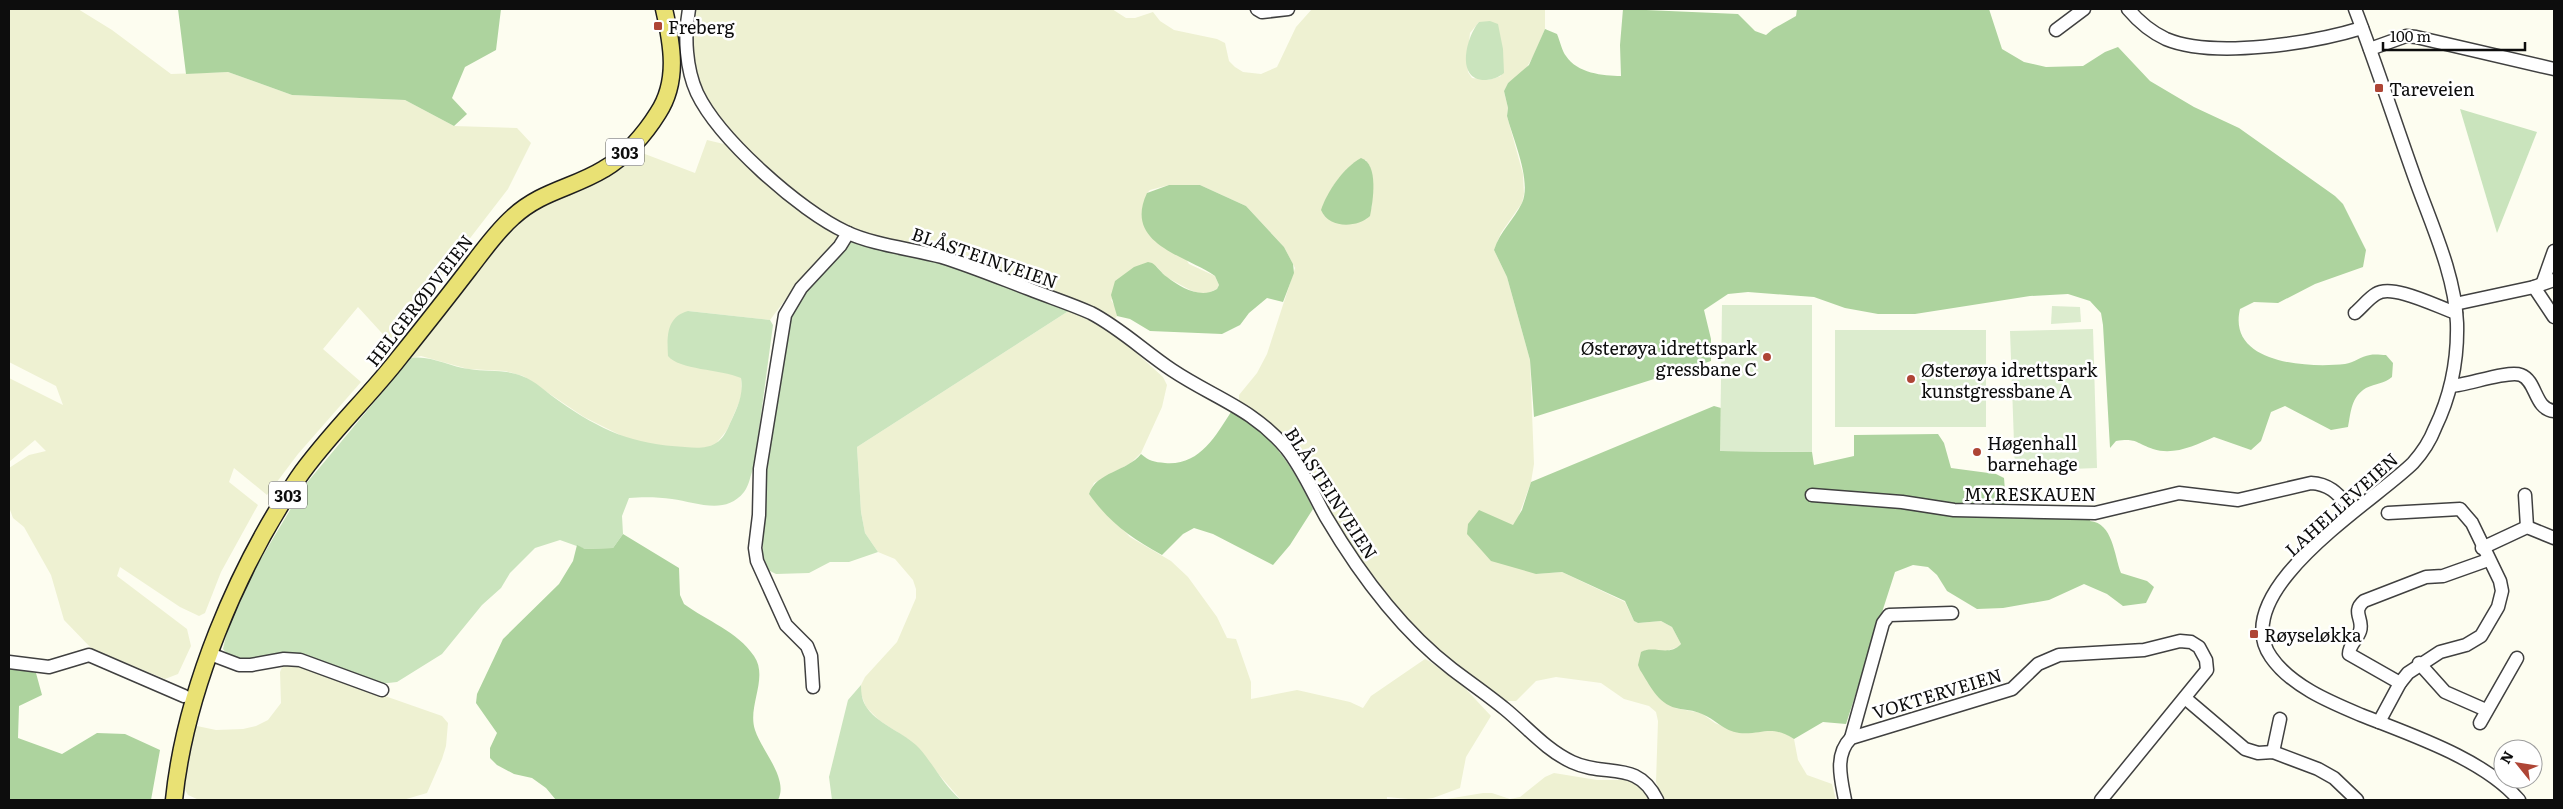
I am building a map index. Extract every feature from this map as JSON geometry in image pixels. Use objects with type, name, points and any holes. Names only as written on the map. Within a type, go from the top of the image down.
[{"type":"main road","name":"HELGERØDVEIEN","points":[[174,800],[183,737],[210,654],[244,572],[278,509],[299,477],[387,374],[502,228],[537,198],[609,166],[630,146],[659,112],[670,83],[672,65],[664,9]]},
{"type":"street","name":"BLÅSTEINVEIEN","points":[[688,9],[687,51],[692,80],[705,106],[729,136],[788,193],[821,218],[848,233],[942,257],[1092,314],[1172,371],[1241,409],[1265,425],[1293,459],[1362,572],[1407,629],[1428,650],[1506,710],[1550,749],[1570,762],[1590,769],[1613,771],[1642,779],[1649,785],[1657,800]]},
{"type":"street","points":[[1257,9],[1262,12],[1288,9]]},
{"type":"street","points":[[2056,30],[2084,9]]},
{"type":"street","points":[[2128,9],[2151,31],[2168,40],[2213,46],[2278,46],[2362,28]]},
{"type":"street","name":"LAHELLEVEIEN","points":[[2354,9],[2370,49],[2442,254],[2455,309],[2456,357],[2450,386],[2435,429],[2415,461],[2353,511],[2306,555],[2280,584],[2266,607],[2263,632],[2271,657],[2293,678],[2323,698],[2457,757],[2488,774],[2519,800]]},
{"type":"street","points":[[2370,49],[2406,36],[2416,37],[2554,69]]},
{"type":"street","points":[[813,687],[811,656],[807,646],[786,625],[757,561],[755,548],[759,515],[760,468],[785,315],[801,288],[840,246],[848,233]]},
{"type":"street","points":[[2554,251],[2544,283],[2554,317]]},
{"type":"street","points":[[2355,313],[2377,293],[2388,291],[2407,294],[2455,309],[2544,283]]},
{"type":"street","points":[[2450,386],[2511,373],[2522,375],[2530,383],[2544,406],[2548,410],[2554,411]]},
{"type":"street","name":"MYRESKAUEN","points":[[1812,495],[1902,502],[1954,510],[2095,513],[2179,493],[2238,500],[2311,483],[2328,486],[2353,511]]},
{"type":"street","points":[[2525,494],[2528,527]]},
{"type":"street","points":[[2379,722],[2400,683],[2420,663],[2440,652],[2466,645],[2481,636],[2498,607],[2502,590],[2472,523],[2460,510],[2388,513]]},
{"type":"street","points":[[2482,548],[2528,527],[2554,538]]},
{"type":"street","points":[[2400,683],[2349,654],[2349,649],[2360,632],[2358,605],[2364,600],[2426,577],[2443,576],[2488,560]]},
{"type":"street","name":"VOKTERVEIEN","points":[[1851,738],[1884,623],[1889,615],[1952,614]]},
{"type":"street","name":"VOKTERVEIEN","points":[[1845,800],[1840,770],[1841,755],[1844,745],[1851,738],[2012,690],[2046,659],[2090,652],[2144,650],[2180,641],[2191,642],[2199,648],[2206,660],[2207,670],[2101,800]]},
{"type":"street","points":[[210,654],[239,665],[284,659],[300,660],[382,690]]},
{"type":"street","points":[[9,662],[48,667],[89,655],[184,696]]},
{"type":"street","points":[[2480,722],[2517,658]]},
{"type":"street","points":[[2420,663],[2445,692],[2486,710]]},
{"type":"street","points":[[2185,698],[2245,749],[2258,753],[2273,752],[2318,769],[2334,778],[2357,800]]},
{"type":"street","points":[[2273,752],[2280,720]]},
{"type":"green space","points":[[9,9],[78,9],[112,30],[171,74],[228,72],[292,95],[405,100],[454,126],[517,128],[531,143],[508,189],[390,342],[358,307],[323,349],[361,382],[298,454],[267,495],[234,468],[229,482],[258,505],[221,572],[205,613],[199,616],[180,607],[120,567],[117,576],[187,629],[191,646],[178,674],[165,679],[92,649],[64,620],[51,575],[24,527],[13,518],[9,507],[9,468],[29,455],[46,451],[35,440],[9,462],[9,378],[63,405],[56,386],[9,362]]},
{"type":"green space","points":[[178,9],[501,9],[496,50],[465,67],[452,98],[467,114],[454,126],[405,100],[292,95],[228,72],[186,74]]},
{"type":"green space","points":[[696,9],[1112,9],[1126,18],[1135,18],[1153,12],[1160,21],[1174,30],[1217,39],[1225,43],[1229,61],[1235,67],[1243,72],[1261,74],[1277,67],[1296,27],[1312,9],[1545,9],[1545,29],[1533,57],[1523,73],[1508,83],[1504,91],[1508,108],[1507,116],[1523,174],[1524,194],[1522,203],[1501,233],[1494,250],[1507,277],[1530,360],[1534,464],[1531,482],[1518,518],[1513,526],[1504,522],[1536,574],[1562,572],[1625,602],[1634,621],[1638,623],[1661,621],[1672,627],[1681,644],[1678,647],[1664,652],[1645,650],[1675,708],[1701,713],[1715,723],[1739,733],[1765,729],[1783,732],[1794,739],[1798,760],[1807,775],[1832,784],[1836,800],[1663,800],[1656,782],[1658,721],[1656,712],[1649,706],[1624,699],[1601,683],[1556,677],[1536,681],[1516,701],[1506,701],[1463,673],[1416,632],[1341,533],[1309,478],[1239,404],[1239,395],[1257,373],[1267,354],[1295,268],[1284,247],[1246,206],[1200,185],[1169,185],[1150,190],[1147,193],[1189,264],[1215,276],[1219,285],[1217,289],[1204,295],[1166,277],[1156,266],[1111,300],[1116,308],[1117,316],[1113,322],[1078,301],[1024,284],[976,262],[853,231],[802,203],[734,139],[699,88],[692,60],[692,33]],"holes":[[[1479,22],[1501,76],[1489,80],[1472,78],[1468,72],[1467,61],[1470,33]],[[1366,160],[1372,173],[1372,206],[1367,219],[1347,224],[1333,186],[1354,163]]]},
{"type":"green space","points":[[1623,9],[1738,14],[1755,31],[1766,35],[1796,16],[1797,9],[1989,9],[2002,49],[2024,62],[2046,67],[2083,66],[2105,52],[2118,47],[2150,81],[2194,107],[2239,128],[2335,196],[2343,204],[2366,250],[2363,267],[2315,284],[2278,303],[2254,302],[2240,309],[2239,327],[2246,341],[2258,352],[2274,359],[2311,365],[2345,364],[2367,356],[2386,355],[2393,363],[2392,377],[2366,388],[2357,396],[2352,405],[2348,427],[2331,430],[2285,406],[2271,412],[2261,441],[2251,450],[2214,437],[2192,446],[2169,451],[2153,449],[2128,440],[2116,441],[2110,448],[2103,325],[2101,313],[2090,301],[2068,294],[2030,296],[1915,314],[1878,314],[1845,308],[1814,297],[1748,292],[1728,294],[1704,310],[1711,339],[1711,361],[1534,417],[1530,360],[1507,277],[1494,250],[1522,203],[1525,183],[1507,116],[1508,108],[1504,91],[1508,83],[1529,65],[1545,29],[1557,34],[1565,54],[1571,62],[1583,70],[1621,76],[1620,45]]},
{"type":"green space","points":[[1490,21],[1498,24],[1503,49],[1504,73],[1486,80],[1476,78],[1470,73],[1466,57],[1467,47],[1474,29],[1479,22]]},
{"type":"green space","points":[[2460,109],[2537,132],[2497,233]]},
{"type":"green space","points":[[707,140],[732,146],[840,238],[794,288],[770,320],[688,311],[702,367],[725,371],[741,377],[742,395],[727,430],[715,445],[705,449],[660,446],[632,441],[584,417],[523,376],[505,371],[468,369],[421,356],[411,358],[495,247],[522,217],[637,151],[695,173]]},
{"type":"green space","points":[[1361,158],[1367,162],[1373,175],[1370,216],[1358,223],[1344,225],[1330,221],[1321,210],[1327,196],[1342,174]]},
{"type":"green space","points":[[1169,185],[1200,185],[1246,206],[1284,247],[1293,264],[1294,273],[1283,302],[1267,298],[1249,313],[1240,325],[1222,334],[1150,331],[1130,319],[1117,316],[1111,295],[1115,281],[1134,267],[1148,262],[1152,263],[1173,281],[1191,291],[1211,292],[1217,289],[1219,285],[1215,276],[1161,246],[1150,236],[1143,225],[1142,210],[1147,193]]},
{"type":"green space","points":[[851,239],[954,266],[1070,310],[857,447],[861,512],[865,533],[878,552],[849,562],[830,562],[809,573],[776,574],[768,570],[762,563],[767,444],[791,308]]},
{"type":"green space","name":"Østerøya idrettspark gressbane C","points":[[1722,305],[1812,305],[1812,452],[1720,451]]},
{"type":"green space","points":[[2052,306],[2080,307],[2081,322],[2051,324]]},
{"type":"green space","points":[[1070,310],[1103,327],[1122,340],[1163,377],[1167,385],[1162,407],[1141,453],[1131,463],[1094,483],[1089,494],[1130,537],[1171,561],[1188,577],[1217,617],[1227,638],[1236,639],[1251,682],[1251,699],[1297,690],[1350,702],[1363,708],[1371,696],[1425,659],[1462,685],[1491,716],[1466,757],[1460,788],[1433,798],[1419,800],[1387,797],[1387,800],[961,800],[908,739],[880,721],[866,707],[861,694],[861,685],[865,677],[897,642],[916,598],[916,589],[913,580],[895,559],[878,552],[865,533],[861,512],[857,447]]},
{"type":"green space","points":[[688,311],[770,320],[773,325],[754,467],[746,489],[736,499],[728,504],[710,506],[667,498],[629,498],[622,516],[623,534],[613,548],[585,549],[560,540],[535,548],[510,573],[501,588],[482,605],[442,654],[397,682],[379,684],[308,656],[282,653],[247,659],[229,656],[223,649],[231,613],[238,597],[305,485],[411,358],[426,358],[462,368],[516,374],[527,378],[589,420],[633,439],[649,443],[692,448],[711,446],[720,440],[728,428],[740,397],[741,378],[690,367],[673,361],[668,356],[669,329],[675,318]]},
{"type":"green space","points":[[2093,329],[2097,468],[2015,471],[2010,331]]},
{"type":"green space","name":"Østerøya idrettspark kunstgressbane A","points":[[1835,330],[1986,330],[1986,427],[1835,427]]},
{"type":"green space","points":[[1714,406],[1721,408],[1721,451],[1812,452],[1814,465],[1854,456],[1854,435],[1938,434],[1944,443],[1951,468],[1996,474],[2004,478],[2006,504],[2066,510],[2088,507],[2090,521],[2104,527],[2112,541],[2121,573],[2147,581],[2154,587],[2146,603],[2123,606],[2107,594],[2084,584],[2049,600],[2003,608],[1977,609],[1947,591],[1937,575],[1928,567],[1913,565],[1895,572],[1846,724],[1823,722],[1794,739],[1772,731],[1734,732],[1707,716],[1669,706],[1655,693],[1638,665],[1641,652],[1646,650],[1672,650],[1681,644],[1672,627],[1661,621],[1638,623],[1634,621],[1625,601],[1562,572],[1536,574],[1491,561],[1467,534],[1468,524],[1479,510],[1513,525],[1522,510],[1531,482]]},
{"type":"green space","points":[[1235,410],[1261,431],[1281,454],[1298,480],[1313,509],[1290,545],[1273,565],[1213,534],[1194,528],[1183,534],[1162,555],[1121,529],[1104,513],[1089,494],[1098,481],[1135,460],[1141,454],[1152,461],[1165,463],[1177,463],[1197,455],[1212,440],[1231,412]]},
{"type":"green space","points":[[623,534],[679,568],[680,595],[684,604],[730,633],[747,647],[754,656],[758,665],[759,683],[753,721],[758,738],[773,765],[780,783],[778,800],[556,800],[546,788],[532,778],[514,774],[497,765],[490,758],[490,748],[497,733],[476,703],[477,694],[503,639],[559,584],[573,561],[577,545],[585,549],[613,548]]},
{"type":"green space","points":[[288,662],[442,716],[448,723],[446,746],[427,793],[403,800],[199,800],[188,795],[181,783],[189,763],[193,728],[197,726],[216,730],[243,729],[256,726],[268,720],[281,703],[280,672],[284,663]]},
{"type":"green space","points":[[9,666],[36,673],[42,695],[19,706],[18,738],[62,754],[97,733],[125,734],[160,750],[151,800],[9,800]]},
{"type":"green space","points":[[861,685],[864,703],[872,714],[878,720],[913,742],[949,788],[961,800],[832,800],[829,777],[848,700]]},
{"type":"green space","points":[[1554,773],[1597,780],[1630,780],[1639,783],[1650,800],[1441,800],[1483,793],[1492,793],[1510,799],[1520,797],[1545,777]]},
{"type":"place","name":"Freberg","points":[[658,26]]},
{"type":"place","name":"Tareveien","points":[[2379,88]]},
{"type":"place","name":"Østerøya idrettspark gressbane C","points":[[1767,357]]},
{"type":"place","name":"Østerøya idrettspark kunstgressbane A","points":[[1911,379]]},
{"type":"place","name":"Høgenhall barnehage","points":[[1977,452]]},
{"type":"place","name":"Røyseløkka","points":[[2254,634]]}]
